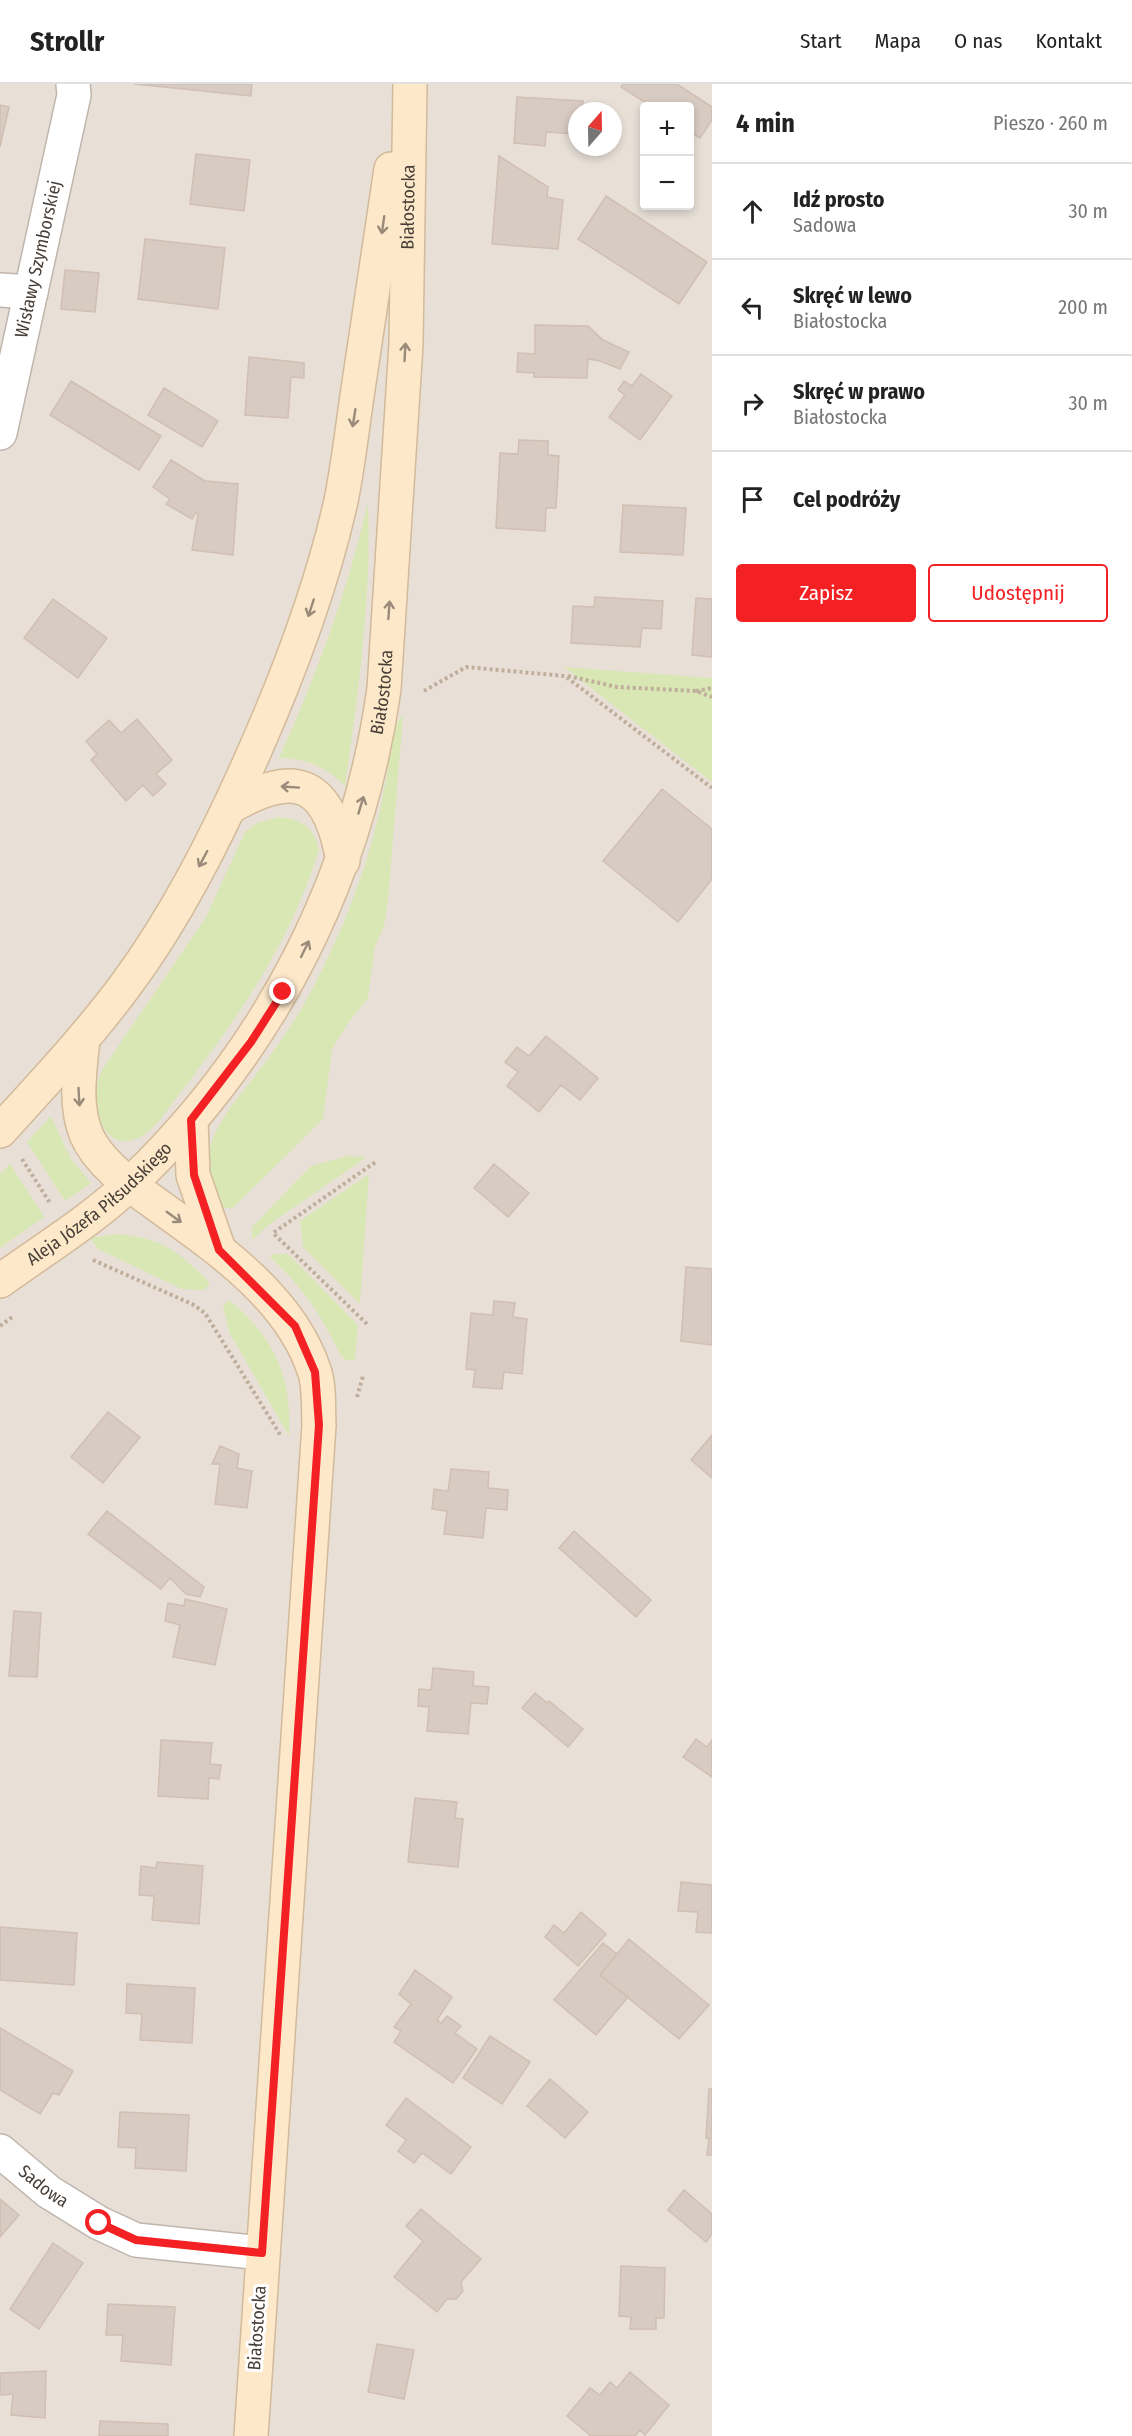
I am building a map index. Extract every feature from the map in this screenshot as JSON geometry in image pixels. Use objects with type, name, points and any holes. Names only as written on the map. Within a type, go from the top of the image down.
[{"type":"main road","name":"Białostocka","points":[[251,2436],[319,1425],[315,1372],[295,1326],[219,1250],[129,1185],[96,1150],[85,1132],[78,1098],[82,1039],[126,984],[165,925],[201,864],[230,807],[302,637],[322,574],[341,500],[404,84]]},
{"type":"main road","name":"Białostocka","points":[[219,1250],[194,1175],[191,1120],[251,1042],[283,992],[307,944],[343,861],[363,802],[377,740],[384,689],[406,344],[410,84]]},
{"type":"main road","points":[[230,807],[258,791],[284,786],[311,792],[331,813],[337,829],[343,861]]},
{"type":"main road","points":[[9,1142],[82,1039]]},
{"type":"main road","name":"Aleja Józefa Piłsudskiego","points":[[0,1281],[129,1185],[191,1120]]},
{"type":"street","name":"Wisławy Szymborskiej","points":[[0,433],[16,291],[74,95],[73,84]]},
{"type":"street","name":"Sadowa","points":[[0,2151],[59,2198],[99,2223],[136,2240],[262,2253]]},
{"type":"path","points":[[424,691],[466,667],[565,676],[617,687],[696,691],[712,688]]},
{"type":"path","points":[[565,676],[712,788]]},
{"type":"path","points":[[696,691],[712,697]]},
{"type":"path","points":[[9,1142],[56,1211]]},
{"type":"path","points":[[367,1324],[273,1233],[377,1161]]},
{"type":"path","points":[[84,1258],[102,1262],[192,1304],[205,1313]]},
{"type":"shaded area","points":[[0,84],[712,84],[712,2436],[0,2436]]},
{"type":"green space","points":[[368,503],[366,609],[345,786],[331,774],[315,765],[279,758],[330,633],[351,569]]},
{"type":"green space","points":[[564,667],[712,678],[712,782]]},
{"type":"green space","points":[[403,715],[388,901],[384,926],[375,946],[368,998],[348,1023],[332,1049],[323,1119],[233,1208],[223,1208],[212,1188],[208,1169],[209,1150],[215,1133],[296,1017],[339,934],[359,882],[375,830],[382,803],[391,743],[398,721]]},
{"type":"green space","points":[[279,817],[294,820],[306,826],[314,836],[319,850],[289,926],[271,960],[230,1025],[159,1121],[143,1135],[128,1141],[116,1139],[106,1132],[100,1119],[97,1087],[102,1070],[206,917],[245,832],[257,823]]},
{"type":"green space","points":[[51,1116],[71,1159],[91,1183],[65,1201],[27,1142]]},
{"type":"green space","points":[[348,1156],[367,1157],[268,1225],[252,1240],[252,1227],[311,1166]]},
{"type":"green space","points":[[10,1164],[44,1217],[0,1248],[0,1174]]},
{"type":"green space","points":[[369,1174],[360,1304],[303,1247],[300,1221]]},
{"type":"green space","points":[[117,1234],[147,1239],[169,1248],[210,1283],[204,1290],[182,1289],[98,1249],[90,1238]]},
{"type":"green space","points":[[273,1254],[288,1254],[358,1325],[355,1360],[346,1360],[341,1356],[311,1303],[293,1280],[270,1257]]},
{"type":"green space","points":[[229,1300],[258,1329],[277,1360],[287,1395],[289,1436],[229,1332],[223,1306]]},
{"type":"building","points":[[134,84],[252,84],[251,96]]},
{"type":"building","points":[[623,84],[677,84],[712,107],[712,120],[700,138],[694,134],[694,102],[645,102],[621,87]]},
{"type":"building","points":[[517,97],[583,101],[568,102],[568,133],[546,132],[545,146],[514,143]]},
{"type":"building","points":[[0,105],[9,107],[0,147]]},
{"type":"building","points":[[196,154],[250,160],[244,211],[190,204]]},
{"type":"building","points":[[499,156],[548,187],[547,197],[563,200],[558,249],[492,244]]},
{"type":"building","points":[[606,196],[707,262],[679,304],[578,239]]},
{"type":"building","points":[[145,239],[225,248],[218,309],[138,299]]},
{"type":"building","points":[[65,270],[99,273],[95,312],[61,309]]},
{"type":"building","points":[[535,325],[588,326],[603,340],[629,352],[620,369],[588,359],[587,378],[534,377],[534,373],[517,372],[518,353],[535,354]]},
{"type":"building","points":[[249,357],[304,363],[304,378],[291,377],[288,418],[245,415]]},
{"type":"building","points":[[641,374],[672,396],[640,440],[609,417],[625,395],[618,390],[624,381],[632,386]]},
{"type":"building","points":[[71,381],[161,436],[139,470],[50,415]]},
{"type":"building","points":[[164,388],[218,421],[202,447],[148,415]]},
{"type":"building","points":[[519,440],[548,441],[548,455],[559,456],[556,508],[546,508],[545,531],[496,528],[500,453],[518,454]]},
{"type":"building","points":[[171,460],[205,481],[238,484],[233,555],[192,550],[198,514],[196,512],[192,519],[166,504],[170,499],[153,487]]},
{"type":"building","points":[[623,505],[686,508],[683,555],[620,552]]},
{"type":"building","points":[[595,597],[663,601],[661,629],[642,628],[640,647],[571,643],[573,606],[594,607]]},
{"type":"building","points":[[696,598],[712,599],[712,657],[692,655]]},
{"type":"building","points":[[53,599],[107,638],[78,678],[24,638]]},
{"type":"building","points":[[137,719],[172,760],[156,774],[166,784],[153,796],[143,785],[126,801],[91,760],[97,754],[86,741],[109,720],[121,733]]},
{"type":"building","points":[[662,789],[712,829],[712,879],[678,922],[603,861]]},
{"type":"building","points":[[546,1036],[598,1078],[580,1100],[561,1085],[539,1112],[507,1086],[518,1072],[505,1062],[517,1047],[529,1056]]},
{"type":"building","points":[[494,1164],[529,1193],[508,1217],[474,1188]]},
{"type":"building","points":[[686,1267],[712,1269],[712,1345],[681,1341]]},
{"type":"building","points":[[494,1301],[515,1303],[513,1317],[527,1319],[522,1374],[504,1372],[502,1389],[473,1387],[475,1370],[466,1369],[471,1313],[493,1315]]},
{"type":"building","points":[[108,1412],[140,1437],[103,1483],[71,1457]]},
{"type":"building","points":[[712,1435],[712,1478],[691,1460]]},
{"type":"building","points":[[220,1446],[239,1454],[237,1468],[252,1471],[247,1508],[215,1504],[220,1464],[212,1464]]},
{"type":"building","points":[[451,1469],[489,1472],[488,1488],[508,1490],[507,1510],[486,1508],[483,1538],[444,1534],[447,1511],[432,1509],[434,1489],[448,1491]]},
{"type":"building","points":[[107,1511],[204,1587],[200,1597],[186,1594],[170,1578],[161,1589],[88,1534]]},
{"type":"building","points":[[574,1531],[651,1600],[636,1617],[559,1548]]},
{"type":"building","points":[[185,1599],[227,1609],[215,1665],[173,1657],[180,1625],[165,1621],[168,1603],[184,1606]]},
{"type":"building","points":[[14,1611],[41,1613],[37,1677],[9,1676]]},
{"type":"building","points":[[433,1668],[474,1672],[473,1686],[489,1687],[487,1704],[471,1703],[468,1734],[427,1731],[429,1707],[418,1706],[419,1689],[431,1690]]},
{"type":"building","points":[[535,1693],[547,1703],[549,1701],[583,1729],[568,1747],[522,1708]]},
{"type":"building","points":[[696,1739],[707,1747],[712,1740],[712,1777],[683,1757]]},
{"type":"building","points":[[161,1740],[212,1743],[210,1764],[221,1765],[219,1779],[209,1778],[208,1799],[158,1796]]},
{"type":"building","points":[[415,1798],[457,1802],[455,1818],[463,1819],[458,1867],[408,1862]]},
{"type":"building","points":[[157,1862],[203,1866],[199,1924],[152,1920],[154,1896],[139,1895],[141,1866],[156,1868]]},
{"type":"building","points":[[681,1882],[712,1885],[712,1933],[696,1932],[698,1912],[678,1911]]},
{"type":"building","points":[[581,1912],[606,1934],[578,1966],[545,1937],[554,1925],[564,1933]]},
{"type":"building","points":[[0,1927],[77,1933],[74,1985],[0,1980]]},
{"type":"building","points":[[629,1939],[709,2005],[679,2039],[600,1975]]},
{"type":"building","points":[[603,1943],[617,1954],[600,1975],[628,1997],[596,2035],[554,2000]]},
{"type":"building","points":[[415,1970],[452,1997],[437,2020],[441,2023],[447,2016],[461,2026],[455,2033],[477,2049],[453,2083],[394,2042],[401,2031],[394,2027],[411,2004],[399,1994]]},
{"type":"building","points":[[127,1984],[195,1988],[192,2043],[140,2040],[142,2014],[126,2013]]},
{"type":"building","points":[[0,2028],[73,2071],[59,2095],[53,2093],[40,2114],[0,2090]]},
{"type":"building","points":[[490,2036],[530,2062],[502,2104],[463,2078]]},
{"type":"building","points":[[550,2079],[588,2112],[565,2138],[527,2106]]},
{"type":"building","points":[[709,2089],[712,2089],[712,2155],[707,2155],[709,2138],[706,2138]]},
{"type":"building","points":[[406,2098],[471,2147],[451,2174],[422,2153],[414,2163],[398,2151],[406,2140],[386,2125]]},
{"type":"building","points":[[120,2112],[189,2115],[186,2171],[135,2168],[136,2148],[118,2147]]},
{"type":"building","points":[[684,2190],[712,2214],[712,2234],[706,2242],[668,2210]]},
{"type":"building","points":[[0,2199],[19,2215],[0,2237]]},
{"type":"building","points":[[421,2209],[481,2259],[461,2282],[463,2291],[456,2299],[447,2299],[437,2312],[394,2277],[423,2241],[406,2226]]},
{"type":"building","points":[[53,2243],[83,2263],[39,2329],[10,2309]]},
{"type":"building","points":[[621,2266],[665,2268],[664,2318],[656,2318],[656,2329],[630,2329],[631,2317],[619,2316]]},
{"type":"building","points":[[108,2304],[175,2307],[171,2365],[121,2361],[123,2335],[106,2335]]},
{"type":"building","points":[[377,2344],[414,2350],[404,2399],[368,2392]]},
{"type":"building","points":[[46,2371],[45,2418],[11,2415],[13,2394],[0,2395],[0,2373]]},
{"type":"building","points":[[630,2372],[669,2405],[645,2435],[640,2430],[635,2436],[591,2436],[567,2416],[590,2388],[600,2395],[610,2382],[617,2388]]},
{"type":"building","points":[[100,2421],[168,2424],[168,2436],[99,2436]]},
{"type":"route","points":[[99,2223],[136,2240],[262,2253],[319,1425],[315,1372],[295,1326],[219,1250],[204,1212],[194,1175],[191,1120],[251,1042],[283,992]]}]
